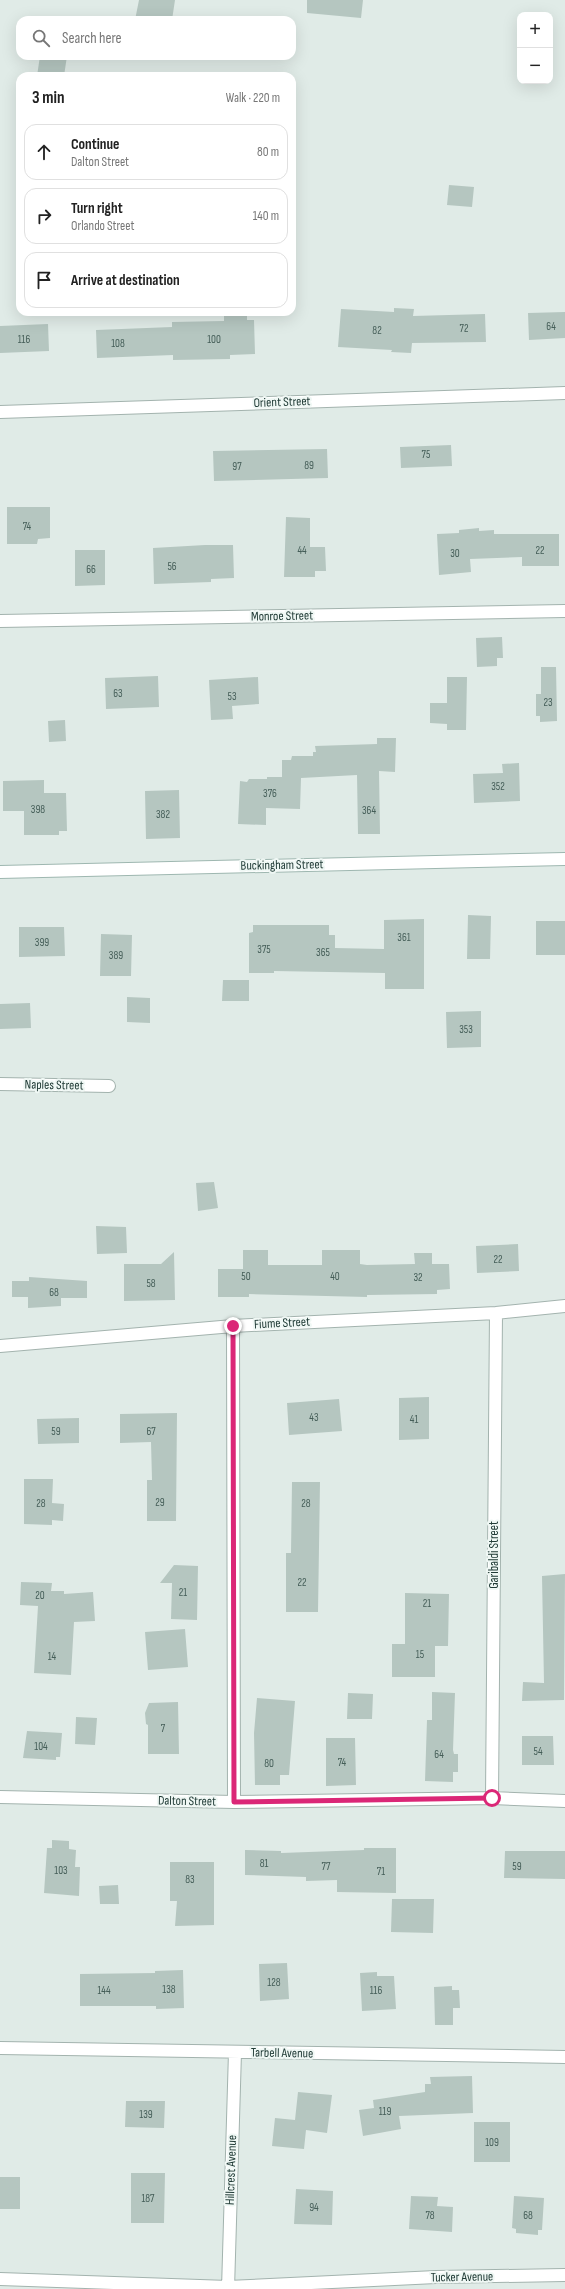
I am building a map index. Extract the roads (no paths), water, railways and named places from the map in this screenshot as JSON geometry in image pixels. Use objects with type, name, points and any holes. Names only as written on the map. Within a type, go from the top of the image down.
[{"type":"street","name":"Orient Street","points":[[0,412],[565,392]]},
{"type":"street","name":"Monroe Street","points":[[0,621],[565,612]]},
{"type":"street","name":"Buckingham Street","points":[[0,872],[565,858]]},
{"type":"street","name":"Naples Street","points":[[0,1084],[109,1086]]},
{"type":"street","name":"Fiume Street","points":[[0,1346],[233,1326],[496,1313],[565,1306]]},
{"type":"street","name":"Garibaldi Street","points":[[492,1798],[496,1313]]},
{"type":"street","points":[[233,1326],[234,1802]]},
{"type":"street","name":"Dalton Street","points":[[0,1797],[234,1802],[492,1798],[565,1800]]},
{"type":"street","name":"Tarbell Avenue","points":[[0,2048],[565,2057]]},
{"type":"street","name":"Hillcrest Avenue","points":[[228,2288],[235,2052]]},
{"type":"street","name":"Tucker Avenue","points":[[0,2279],[228,2288],[435,2283],[565,2275]]}]
